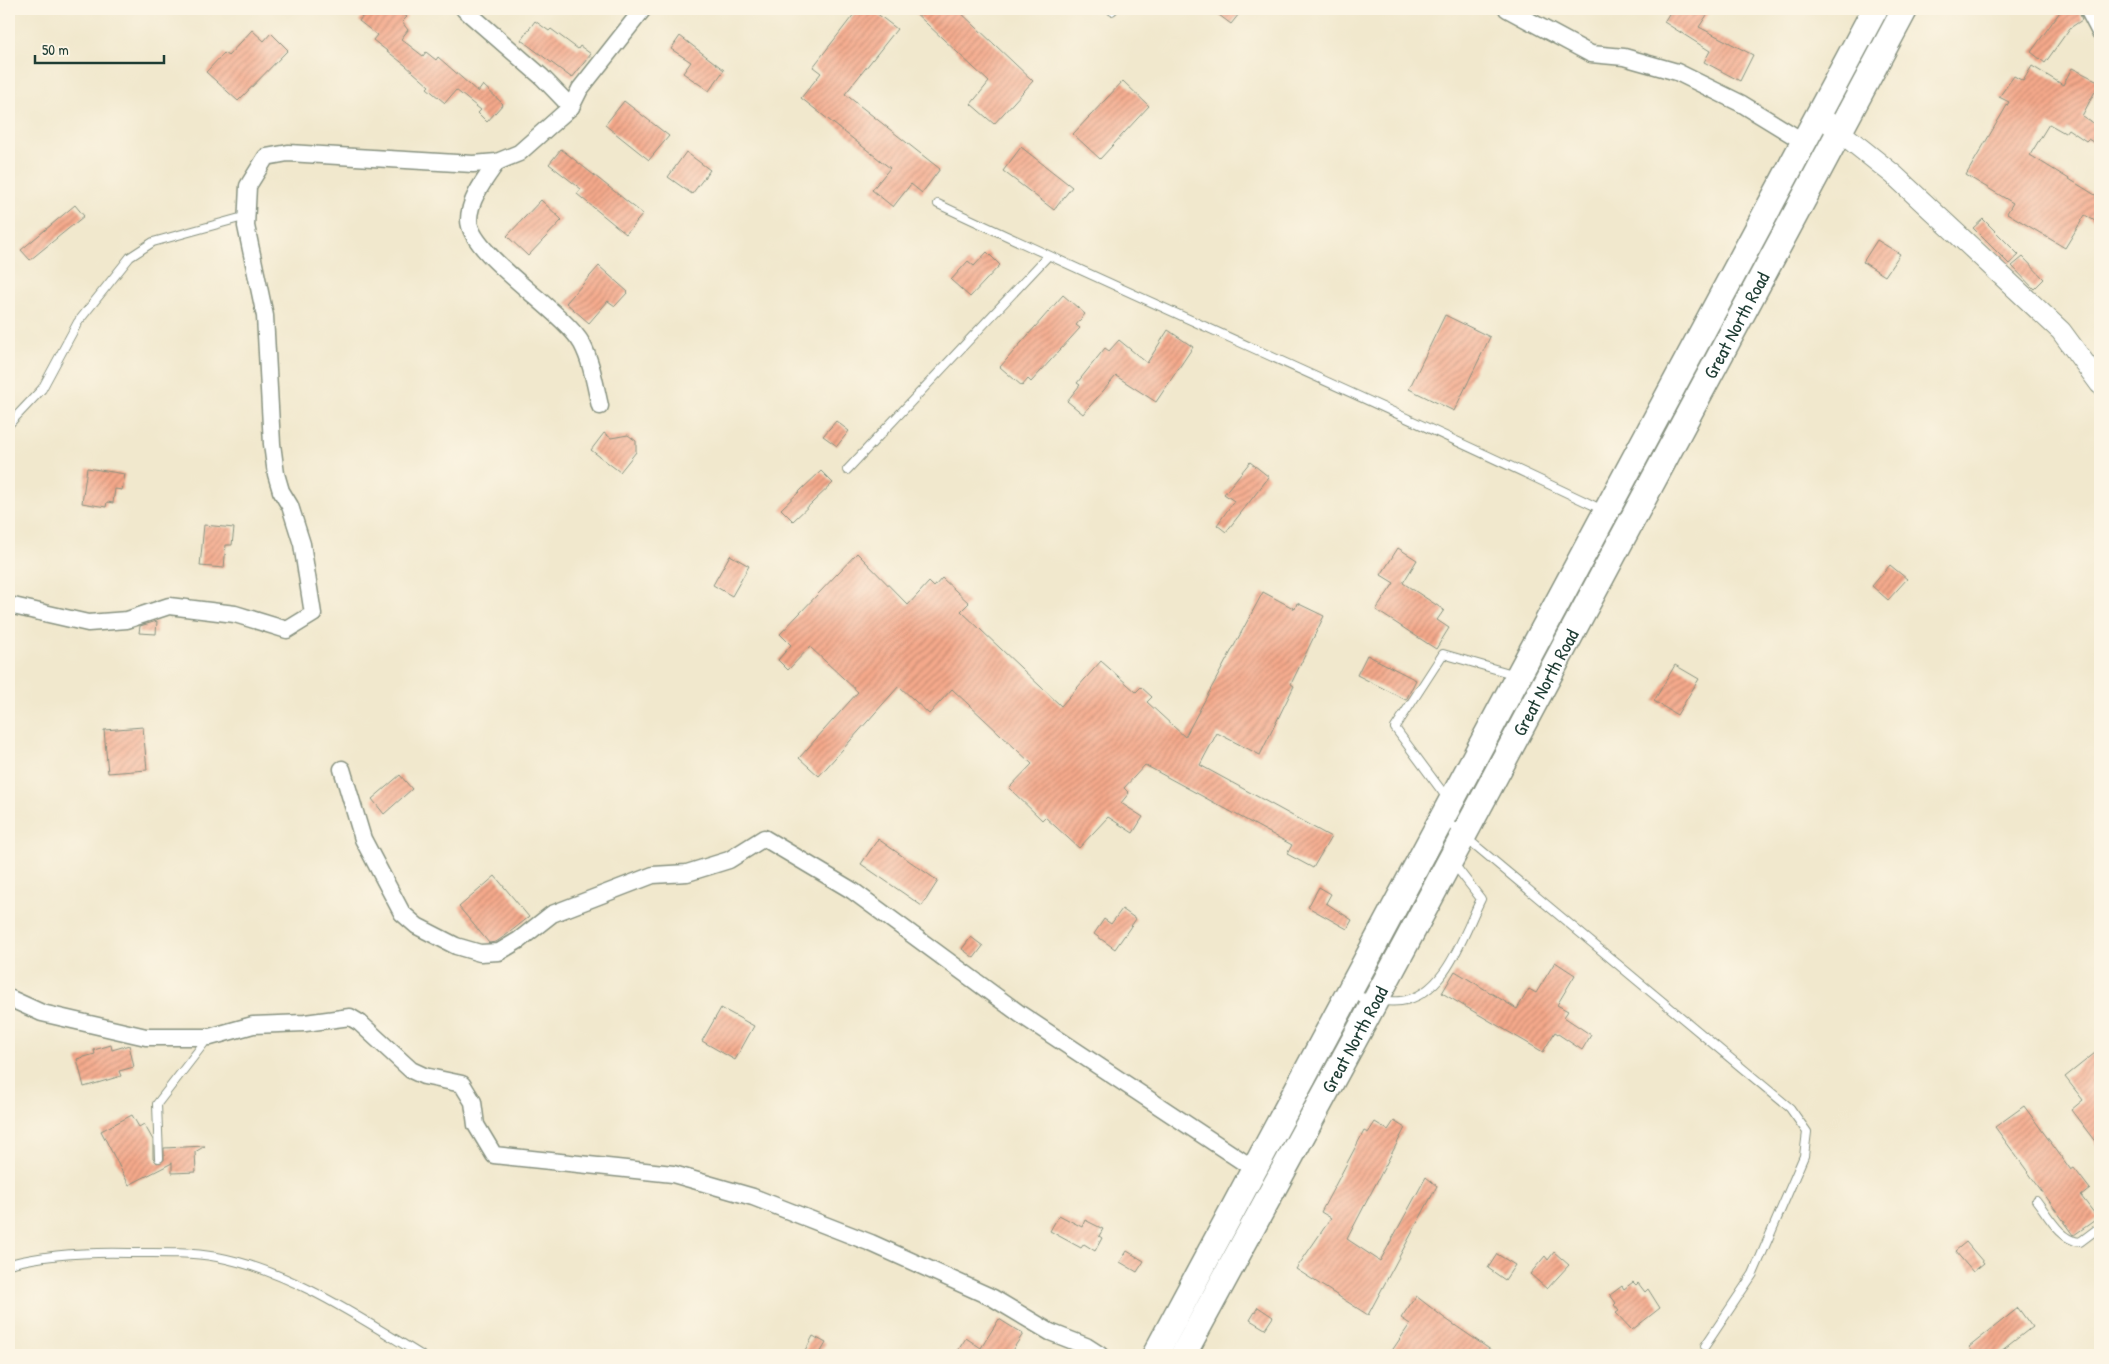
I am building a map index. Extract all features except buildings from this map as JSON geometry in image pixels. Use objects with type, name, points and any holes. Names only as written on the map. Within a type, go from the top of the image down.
[{"type":"main road","name":"Great North Road","points":[[1183,1355],[1376,999],[1517,676],[1875,9]]},
{"type":"main road","name":"Great North Road","points":[[1155,1355],[1348,995],[1449,833],[1840,132],[1905,9]]},
{"type":"street","points":[[464,9],[542,77],[571,107]]},
{"type":"street","points":[[9,605],[88,622],[126,620],[169,606],[234,614],[268,622],[287,630],[313,614],[302,544],[290,506],[281,491],[276,474],[272,444],[265,316],[246,226],[248,186],[266,157],[288,153],[473,164],[497,162],[519,153],[571,107],[580,89],[643,9]]},
{"type":"street","points":[[1507,9],[1591,54],[1624,57],[1677,72],[1742,104],[1804,142]]},
{"type":"street","points":[[2088,9],[2100,32]]},
{"type":"street","points":[[1819,115],[1894,174],[2061,331],[2100,384]]},
{"type":"street","points":[[497,162],[481,185],[474,203],[469,221],[474,236],[526,289],[570,328],[582,343],[592,368],[600,406]]},
{"type":"street","points":[[342,769],[363,839],[394,901],[402,913],[417,926],[456,946],[480,953],[499,952],[519,940],[552,914],[653,875],[687,873],[730,860],[764,838],[854,891],[1020,1014],[1254,1169]]},
{"type":"street","points":[[9,998],[42,1013],[146,1037],[210,1036],[253,1025],[305,1023],[350,1017],[360,1023],[411,1070],[424,1076],[462,1084],[473,1102],[476,1125],[494,1155],[673,1174],[753,1197],[871,1243],[993,1298],[1050,1332],[1086,1346],[1100,1355]]},
{"type":"lane","points":[[938,204],[1048,256],[1474,448],[1605,511]]},
{"type":"lane","points":[[9,424],[42,389],[78,322],[130,257],[153,242],[247,216]]},
{"type":"lane","points":[[847,470],[1048,256]]},
{"type":"lane","points":[[1348,995],[1399,1002],[1419,998],[1434,984],[1453,956],[1481,899],[1395,728],[1443,654],[1517,676]]},
{"type":"lane","points":[[1449,833],[1790,1108],[1807,1132],[1804,1156],[1753,1274],[1705,1346]]},
{"type":"lane","points":[[158,1158],[157,1104],[180,1077],[200,1046],[210,1036]]},
{"type":"lane","points":[[2036,1200],[2065,1237],[2073,1241],[2080,1242],[2100,1227]]},
{"type":"lane","points":[[9,1264],[94,1252],[174,1253],[215,1257],[242,1263],[306,1289],[339,1306],[421,1355]]}]
